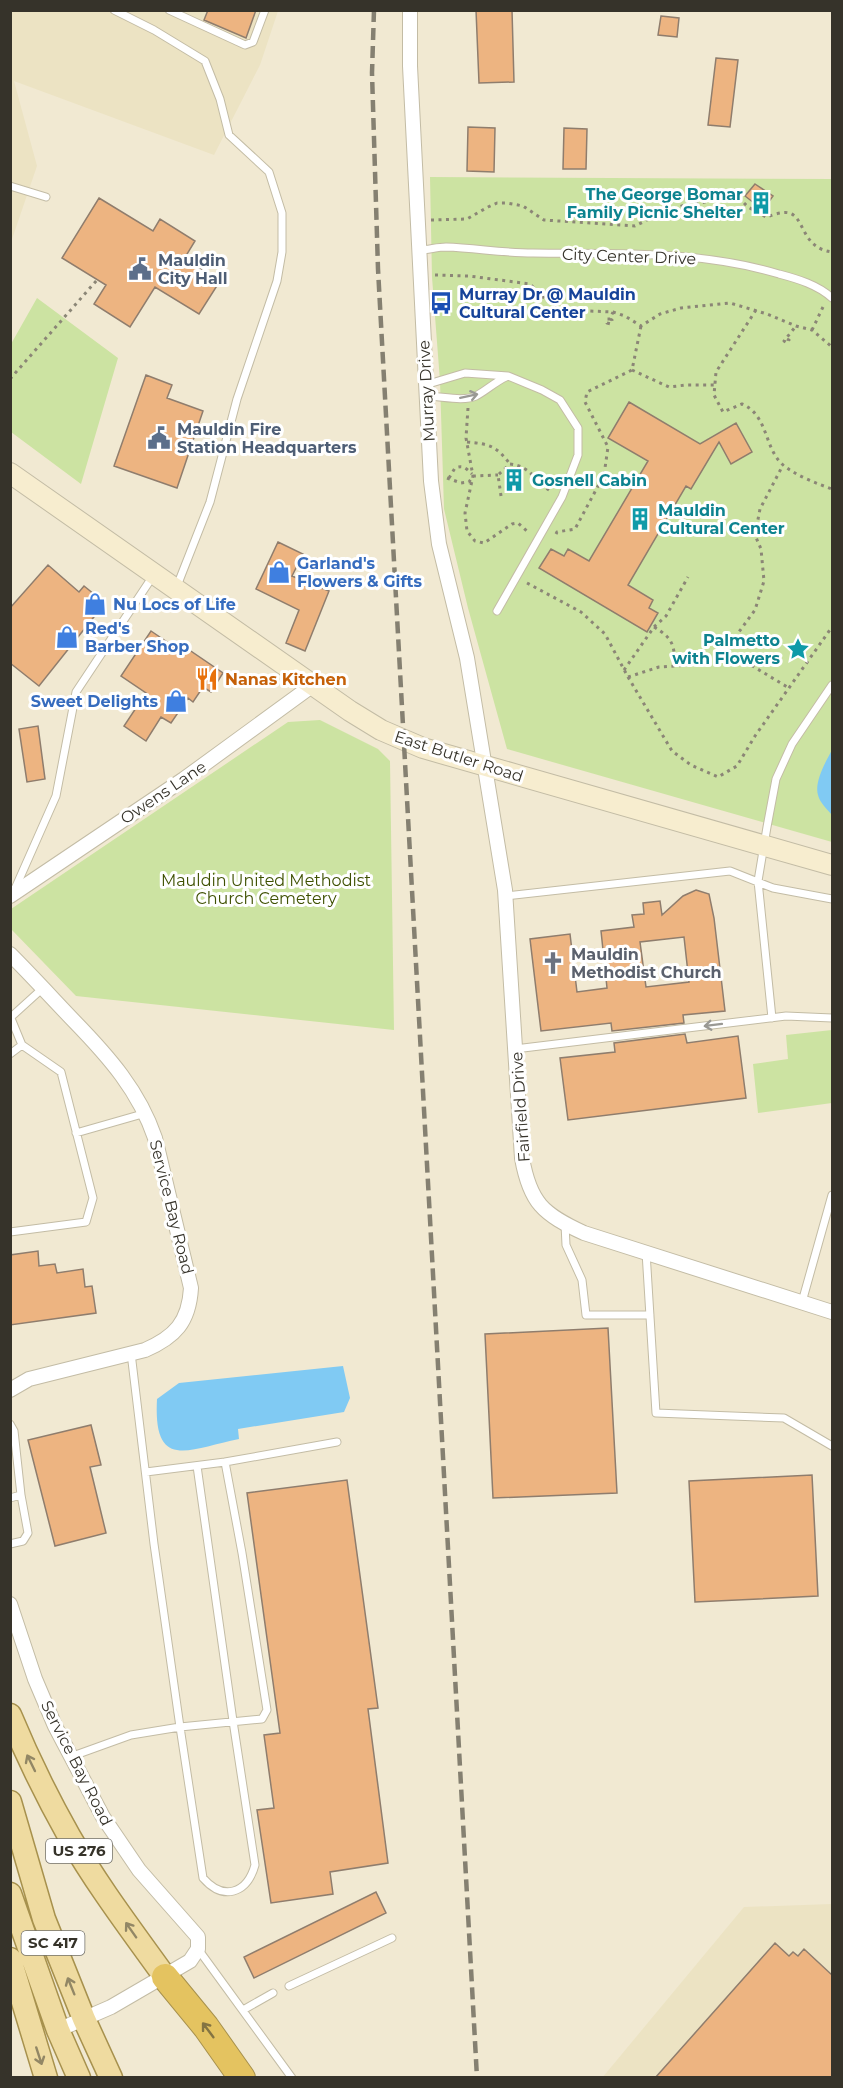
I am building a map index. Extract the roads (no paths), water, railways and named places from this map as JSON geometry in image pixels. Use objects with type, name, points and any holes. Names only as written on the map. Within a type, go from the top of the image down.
[{"type":"highway","name":"US 276","points":[[165,1977],[206,2027],[242,2078]]},
{"type":"main road","name":"East Butler Road","points":[[10,473],[350,711],[403,741],[832,865]]},
{"type":"main road","name":"US 276","points":[[10,1715],[69,1837],[165,1977]]},
{"type":"main road","name":"SC 417","points":[[10,1802],[44,1919],[84,2019],[111,2078]]},
{"type":"main road","name":"SC 417","points":[[10,1894],[58,2030],[79,2078]]},
{"type":"main road","points":[[10,1959],[46,2078]]},
{"type":"street","name":"Murray Drive","points":[[410,10],[410,66],[431,481],[439,544],[467,658],[485,766]]},
{"type":"street","name":"Owens Lane","points":[[11,895],[184,779],[313,685]]},
{"type":"street","name":"Fairfield Drive","points":[[485,766],[506,896],[522,1158],[526,1181],[536,1199],[543,1208],[565,1224],[584,1233],[832,1312]]},
{"type":"street","name":"Service Bay Road","points":[[10,954],[107,1055],[124,1077],[146,1113],[155,1138],[190,1279],[191,1296],[184,1319],[174,1332],[159,1344],[29,1379],[10,1390]]},
{"type":"street","name":"Service Bay Road","points":[[10,1604],[35,1679],[70,1757],[120,1844],[162,1897],[194,1929],[198,1937],[198,1949]]},
{"type":"street","points":[[58,2030],[111,2007],[165,1977],[190,1961],[198,1949]]},
{"type":"lane","points":[[114,10],[154,30],[205,61],[220,99],[229,135],[269,172],[282,213],[282,252],[277,281],[237,399],[210,502],[176,589]]},
{"type":"lane","points":[[169,10],[245,45],[253,42],[265,10]]},
{"type":"lane","points":[[10,186],[46,197]]},
{"type":"lane","name":"City Center Drive","points":[[419,250],[443,247],[530,253],[623,253],[712,258],[797,279],[816,287],[832,298]]},
{"type":"lane","points":[[425,390],[465,373],[508,376],[560,400],[578,428],[578,455],[562,497],[497,611]]},
{"type":"lane","points":[[425,390],[468,398],[476,396],[508,376]]},
{"type":"lane","points":[[11,895],[56,796],[76,692],[155,574]]},
{"type":"lane","points":[[772,1018],[758,882],[776,779],[792,744],[832,685]]},
{"type":"lane","points":[[506,896],[730,871],[773,888],[832,899]]},
{"type":"lane","points":[[10,1232],[86,1222],[93,1198],[61,1072],[22,1045],[11,1016],[43,988]]},
{"type":"lane","points":[[515,1049],[786,1016],[832,1018]]},
{"type":"lane","points":[[10,1054],[22,1045]]},
{"type":"lane","points":[[76,1133],[146,1113]]},
{"type":"lane","points":[[802,1302],[832,1195]]},
{"type":"lane","points":[[565,1224],[566,1245],[582,1280],[586,1316],[650,1315]]},
{"type":"lane","points":[[646,1252],[656,1413],[784,1418],[832,1446]]},
{"type":"lane","points":[[131,1353],[180,1727],[203,1878],[219,1892],[230,1892],[240,1888],[248,1880],[255,1865],[198,1466]]},
{"type":"lane","points":[[10,1424],[14,1431],[28,1533],[23,1541],[10,1544]]},
{"type":"lane","points":[[146,1472],[225,1462],[337,1442]]},
{"type":"lane","points":[[70,1757],[131,1735],[180,1727],[262,1719],[267,1710],[225,1462]]},
{"type":"lane","points":[[10,1498],[21,1495]]},
{"type":"lane","points":[[289,1986],[392,1938]]},
{"type":"lane","points":[[198,1949],[292,2078]]},
{"type":"lane","points":[[243,2010],[273,1993]]},
{"type":"water","points":[[832,750],[832,815],[820,801],[817,790],[821,772]]},
{"type":"water","points":[[343,1366],[350,1398],[344,1412],[238,1429],[239,1439],[190,1450],[178,1450],[168,1446],[161,1437],[157,1422],[157,1399],[179,1383]]},
{"type":"railway","points":[[374,10],[372,73],[378,269],[477,2078]]},
{"type":"place","name":"The George Bomar Family Picnic Shelter","points":[[761,203]]},
{"type":"place","name":"Mauldin City Hall","points":[[140,269]]},
{"type":"place","name":"Murray Dr @ Mauldin Cultural Center","points":[[441,303]]},
{"type":"place","name":"Mauldin Fire Station Headquarters","points":[[159,438]]},
{"type":"place","name":"Gosnell Cabin","points":[[514,480]]},
{"type":"place","name":"Mauldin Cultural Center","points":[[640,519]]},
{"type":"place","name":"Garland's Flowers & Gifts","points":[[279,572]]},
{"type":"place","name":"Nu Locs of Life","points":[[95,604]]},
{"type":"place","name":"Red's Barber Shop","points":[[67,637]]},
{"type":"place","name":"Palmetto with Flowers","points":[[798,649]]},
{"type":"place","name":"Nanas Kitchen","points":[[207,679]]},
{"type":"place","name":"Sweet Delights","points":[[176,701]]},
{"type":"place","name":"Mauldin Methodist Church","points":[[553,963]]},
{"type":"park label","name":"Mauldin United Methodist Church Cemetery","points":[[266,889]]}]
